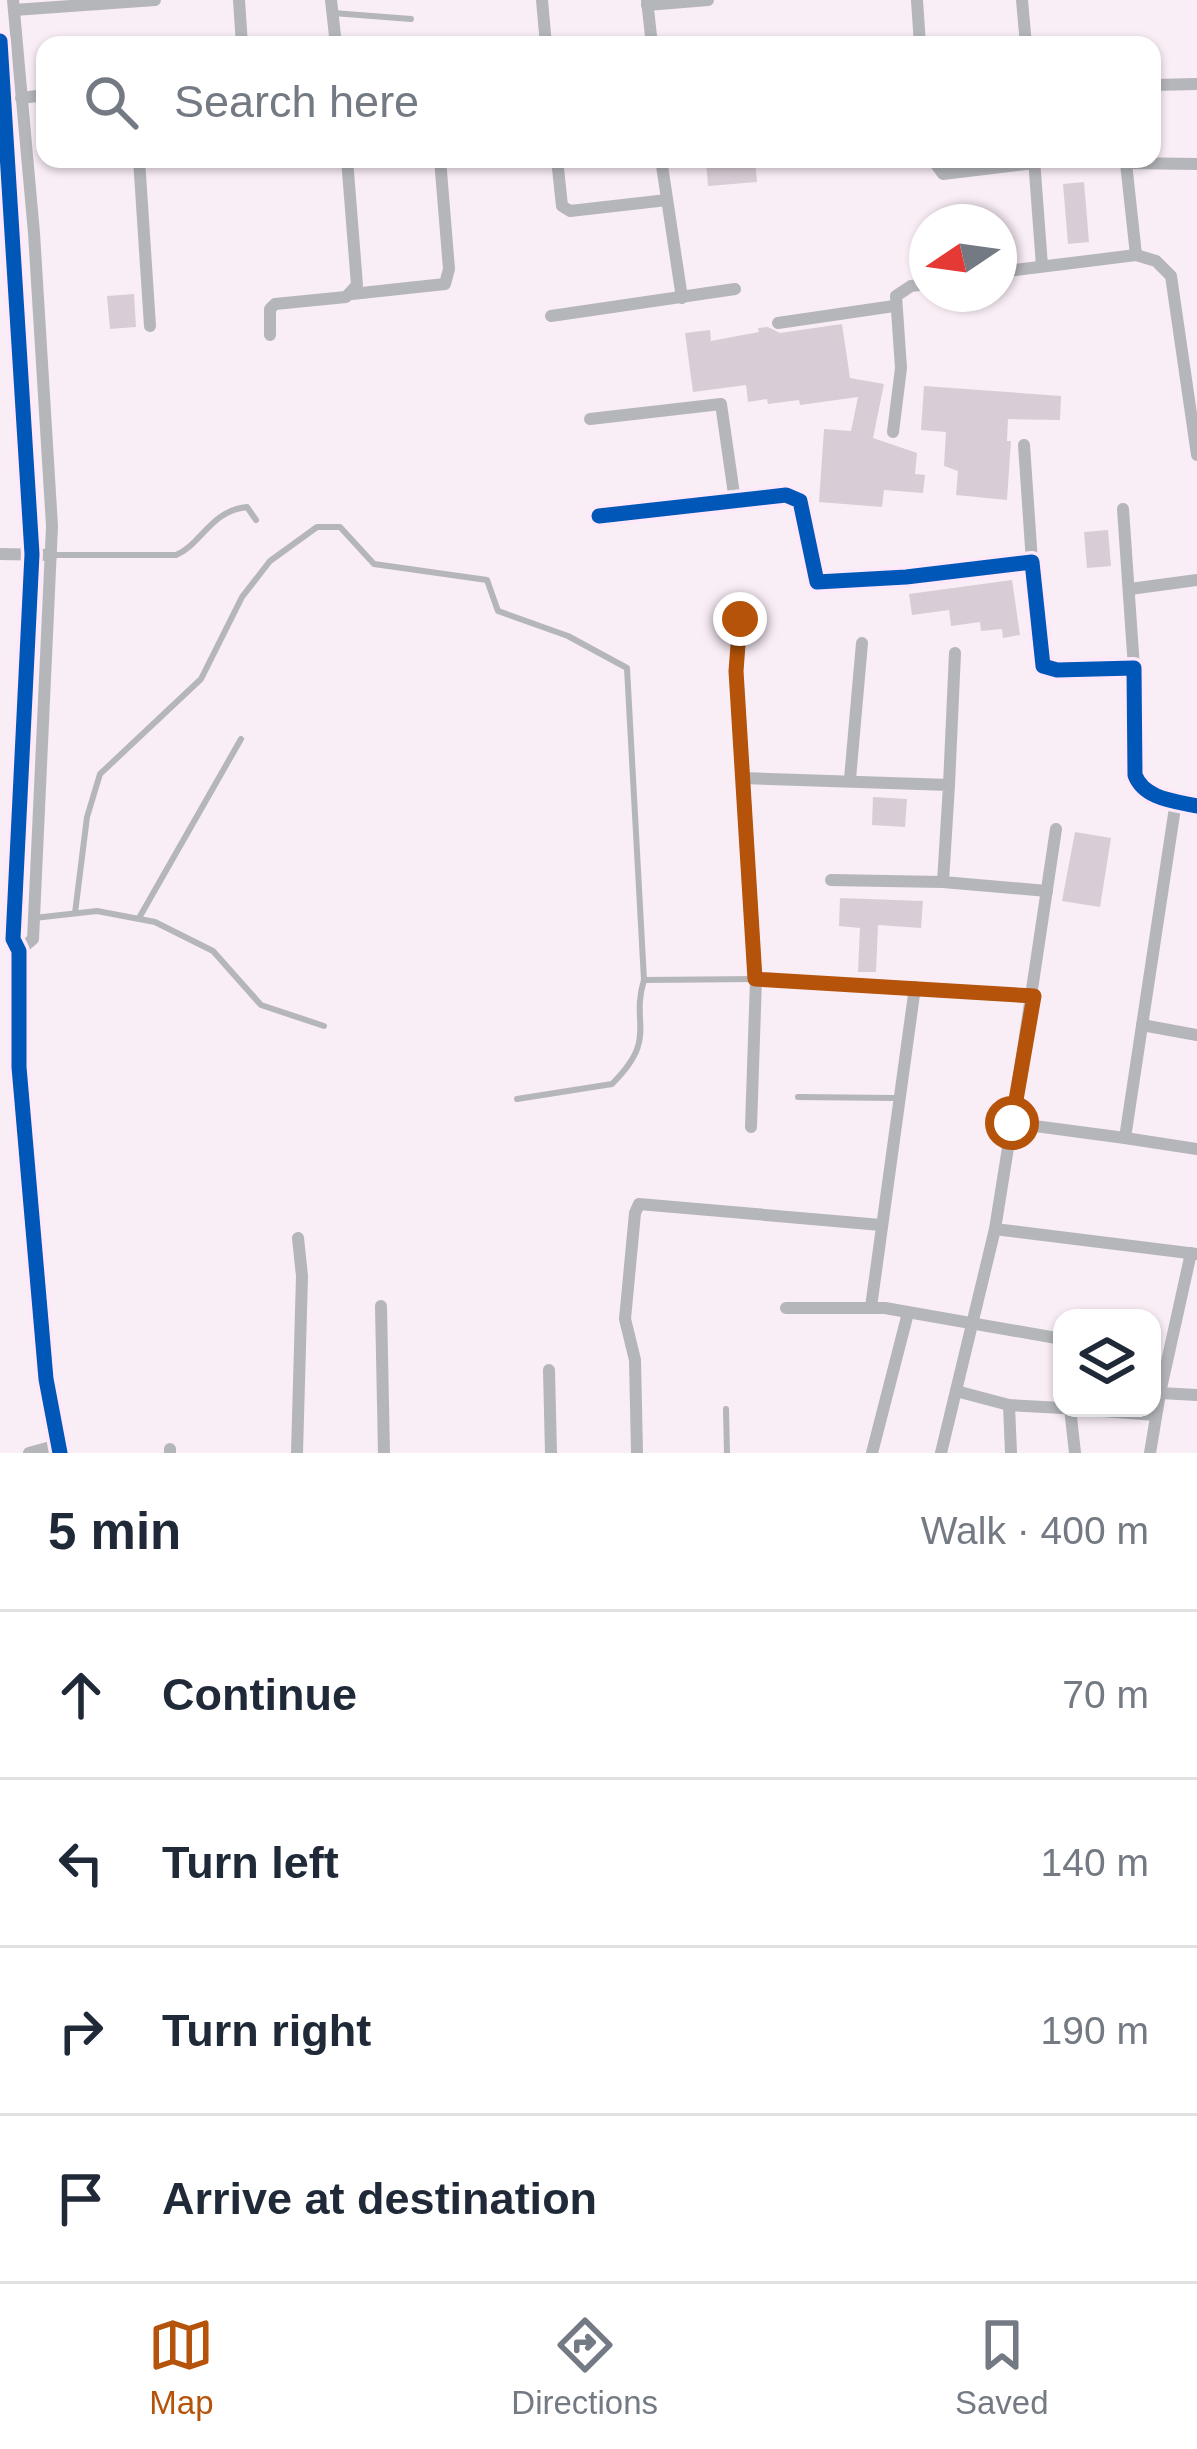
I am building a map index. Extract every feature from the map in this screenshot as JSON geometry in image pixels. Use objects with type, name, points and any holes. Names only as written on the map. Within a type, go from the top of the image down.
[{"type":"street","points":[[19,951],[33,940],[52,555],[34,233],[13,5],[154,0]]},
{"type":"street","points":[[239,0],[241,36]]},
{"type":"street","points":[[542,0],[545,36]]},
{"type":"street","points":[[651,36],[647,3],[708,0]]},
{"type":"street","points":[[917,0],[919,36]]},
{"type":"street","points":[[1022,0],[1025,36]]},
{"type":"street","points":[[332,6],[335,36]]},
{"type":"street","points":[[0,41],[7,235],[21,346],[32,554],[7,933],[19,951],[19,1067],[46,1379],[59,1449],[29,1453]]},
{"type":"street","points":[[1161,86],[1197,85]]},
{"type":"street","points":[[21,98],[36,96]]},
{"type":"street","points":[[1161,162],[1197,164]]},
{"type":"street","points":[[140,168],[150,326]]},
{"type":"street","points":[[347,168],[358,275],[352,294]]},
{"type":"street","points":[[270,335],[270,309],[275,304],[445,284],[449,269],[441,168]]},
{"type":"street","points":[[558,168],[562,206],[570,211],[667,200]]},
{"type":"street","points":[[663,168],[682,298]]},
{"type":"street","points":[[939,168],[943,174],[985,168]]},
{"type":"street","points":[[1035,168],[1042,266]]},
{"type":"street","points":[[1126,168],[1136,255]]},
{"type":"street","points":[[1017,269],[1136,255],[1156,261],[1171,276],[1197,454]]},
{"type":"street","points":[[551,316],[735,289]]},
{"type":"street","points":[[893,432],[901,368],[894,306],[900,292],[909,289]]},
{"type":"street","points":[[778,323],[894,306]]},
{"type":"street","points":[[590,419],[721,404],[734,501]]},
{"type":"street","points":[[1024,446],[1043,666],[1057,670],[1134,668]]},
{"type":"street","points":[[599,515],[786,495],[800,501],[817,582],[905,578],[1032,562]]},
{"type":"street","points":[[1123,509],[1136,775],[1148,792],[1197,806]]},
{"type":"street","points":[[0,554],[52,555]]},
{"type":"street","points":[[1130,589],[1197,580]]},
{"type":"street","points":[[740,619],[736,671],[755,979],[751,1127]]},
{"type":"street","points":[[850,779],[862,644]]},
{"type":"street","points":[[943,882],[955,652]]},
{"type":"street","points":[[743,778],[949,785]]},
{"type":"street","points":[[1125,1138],[1176,801]]},
{"type":"street","points":[[941,1453],[995,1229],[1056,829]]},
{"type":"street","points":[[831,880],[943,882],[1047,891]]},
{"type":"street","points":[[755,979],[1034,996]]},
{"type":"street","points":[[871,1307],[915,987]]},
{"type":"street","points":[[1142,1025],[1197,1035]]},
{"type":"street","points":[[1012,1123],[1197,1149]]},
{"type":"street","points":[[637,1453],[635,1360],[626,1310],[634,1213],[639,1204],[881,1225]]},
{"type":"street","points":[[995,1229],[1194,1253],[1161,1387]]},
{"type":"street","points":[[297,1453],[302,1276],[298,1238]]},
{"type":"street","points":[[381,1306],[384,1453]]},
{"type":"street","points":[[786,1308],[871,1307],[1053,1338]]},
{"type":"street","points":[[872,1453],[908,1313]]},
{"type":"street","points":[[1161,1353],[1167,1354]]},
{"type":"street","points":[[549,1370],[551,1453]]},
{"type":"street","points":[[956,1390],[1009,1405],[1053,1407]]},
{"type":"street","points":[[1161,1393],[1197,1395]]},
{"type":"street","points":[[1009,1405],[1011,1453]]},
{"type":"street","points":[[1067,1417],[1075,1453]]},
{"type":"street","points":[[1150,1453],[1156,1417]]},
{"type":"lane","points":[[332,6],[411,19]]},
{"type":"lane","points":[[0,345],[21,346]]},
{"type":"lane","points":[[52,555],[176,555],[229,512],[248,507],[256,520]]},
{"type":"lane","points":[[75,913],[87,818],[100,774],[201,679],[242,597],[270,560],[317,527],[333,524],[374,564],[487,580],[498,611],[568,636],[627,668],[644,1030],[638,1050],[612,1084],[518,1099]]},
{"type":"lane","points":[[139,918],[241,739]]},
{"type":"lane","points":[[34,918],[97,911],[154,922],[213,951],[261,1005],[324,1026]]},
{"type":"lane","points":[[644,980],[755,979]]},
{"type":"lane","points":[[798,1097],[899,1099]]},
{"type":"lane","points":[[726,1409],[727,1453]]},
{"type":"building","points":[[707,168],[756,168],[757,182],[708,186]]},
{"type":"building","points":[[1084,182],[1089,242],[1068,244],[1063,184]]},
{"type":"building","points":[[134,294],[136,327],[110,329],[107,296]]},
{"type":"building","points":[[842,324],[850,378],[884,384],[873,438],[917,453],[915,474],[925,475],[923,493],[884,490],[882,507],[819,502],[824,429],[851,431],[858,397],[800,405],[799,400],[748,402],[746,385],[693,392],[685,333],[710,330],[711,341],[759,332],[758,328],[780,333]]},
{"type":"building","points":[[924,386],[1061,396],[1060,420],[1008,419],[1007,500],[956,495],[958,471],[944,466],[946,432],[921,430]]},
{"type":"building","points":[[1108,530],[1111,566],[1087,568],[1084,532]]},
{"type":"building","points":[[1012,580],[1020,635],[1003,638],[1002,629],[981,631],[980,622],[951,626],[949,610],[912,615],[909,594]]},
{"type":"building","points":[[873,797],[907,799],[905,827],[872,825]]},
{"type":"building","points":[[1075,832],[1111,838],[1100,907],[1062,901]]},
{"type":"building","points":[[840,898],[923,901],[921,928],[878,925],[876,972],[858,972],[860,928],[839,926]]},
{"type":"cycle path","points":[[0,41],[32,554],[13,939],[19,951],[19,1067],[46,1379],[60,1453]]},
{"type":"cycle path","points":[[599,516],[786,495],[800,501],[817,582],[1032,562],[1043,666],[1057,670],[1134,668],[1135,775],[1153,794],[1197,806]]},
{"type":"route","points":[[740,619],[736,671],[755,979],[1034,996],[1012,1123]]}]
